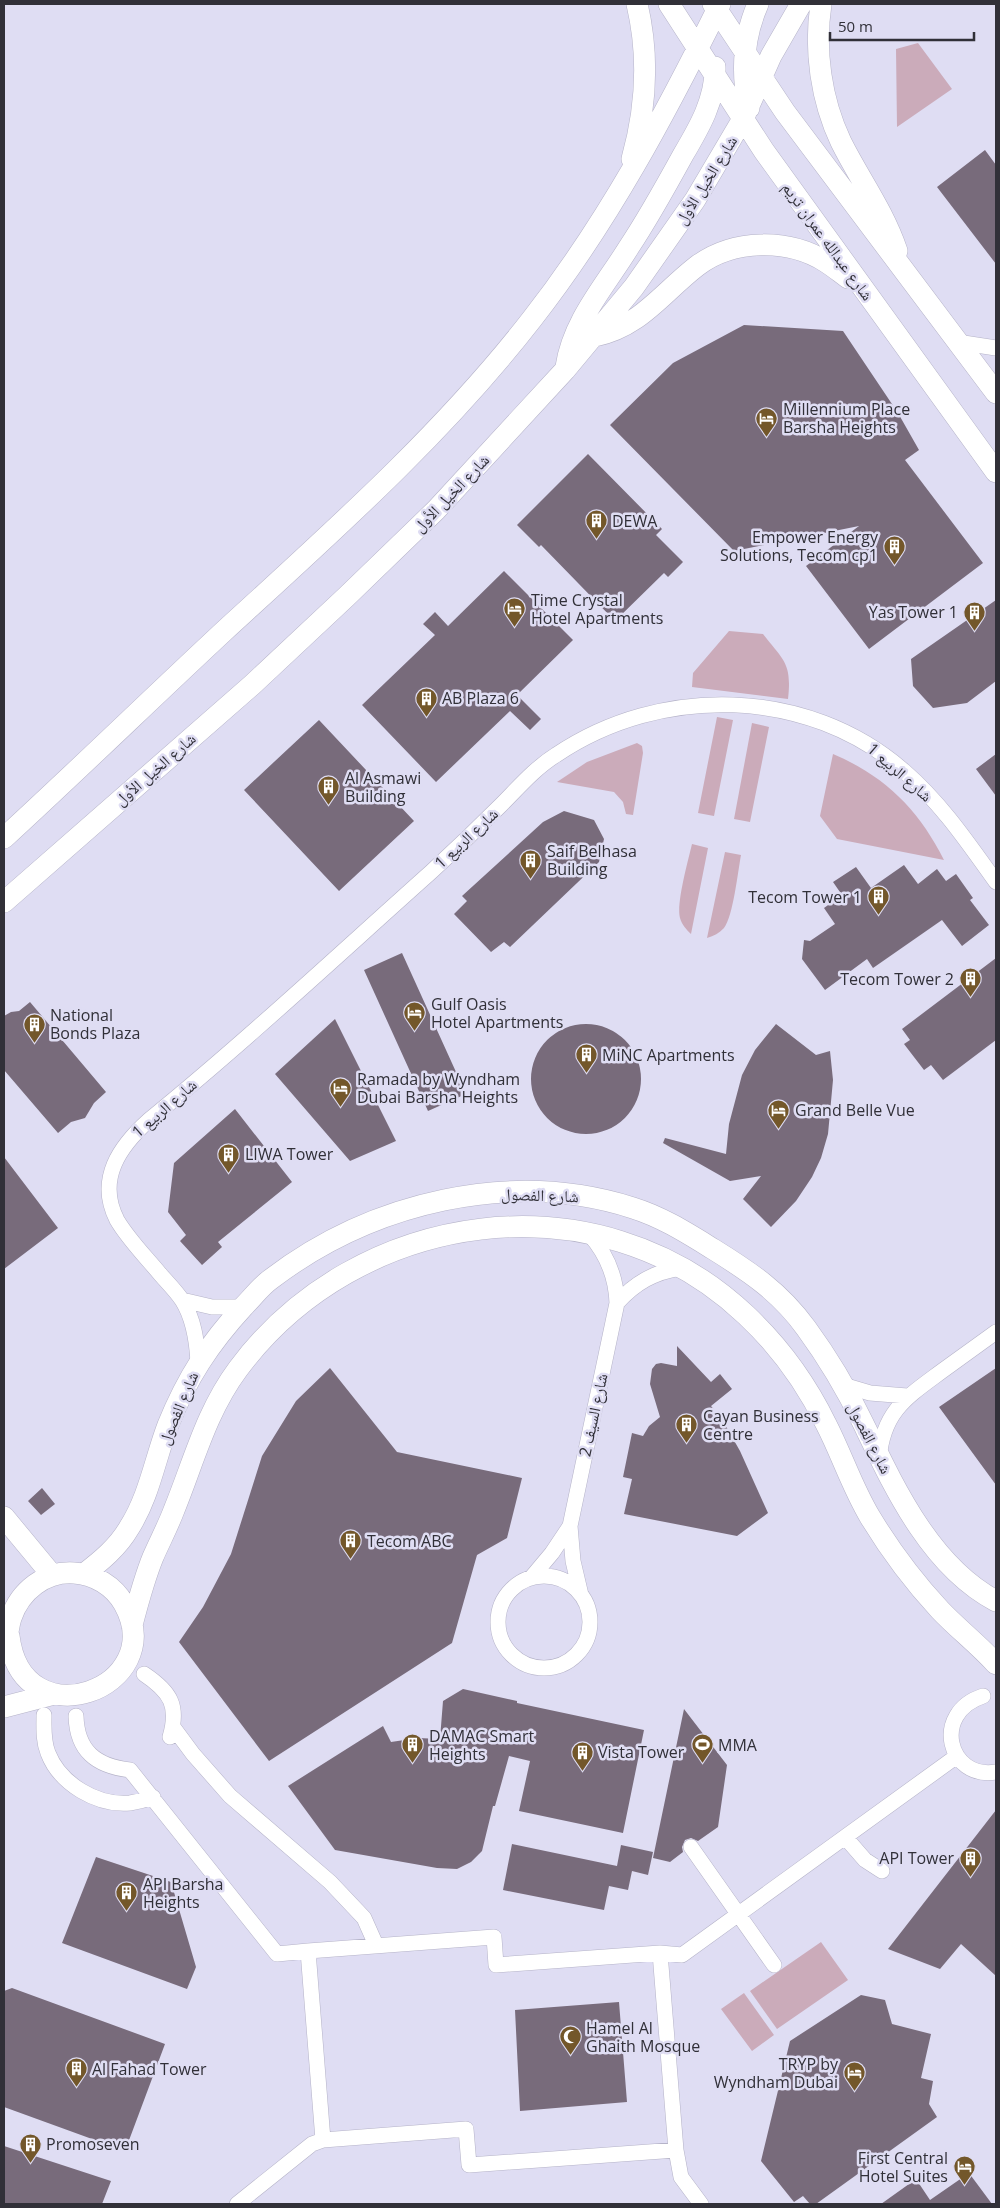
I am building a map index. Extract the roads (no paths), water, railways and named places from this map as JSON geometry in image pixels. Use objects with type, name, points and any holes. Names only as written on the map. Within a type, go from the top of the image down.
[{"type":"main road","points":[[625,182],[641,116],[645,83],[644,48],[638,4]]},
{"type":"main road","name":"شارع عبدالله عمران تريم","points":[[669,4],[698,49],[746,112],[764,151],[996,472]]},
{"type":"main road","points":[[746,112],[744,50],[750,22],[758,4]]},
{"type":"main road","points":[[764,4],[758,18],[763,28],[774,31],[796,12]]},
{"type":"main road","points":[[821,4],[818,48],[829,112],[841,142],[884,218],[902,268]]},
{"type":"main road","points":[[4,838],[317,547],[489,373],[574,262],[646,148],[698,49],[713,9]]},
{"type":"main road","points":[[713,9],[744,50],[761,78],[996,393]]},
{"type":"main road","points":[[565,370],[577,327],[631,245],[701,123],[710,100],[716,74],[713,9]]},
{"type":"main road","name":"شارع الخيل الأول","points":[[4,902],[252,685],[346,597],[436,510],[565,370],[666,244],[695,200],[746,112],[761,78],[796,12]]},
{"type":"main road","points":[[594,336],[609,333],[634,321],[698,265],[720,253],[745,246],[772,245],[800,250],[826,262],[863,288]]},
{"type":"main road","name":"شارع الفصول","points":[[84,1574],[102,1560],[130,1527],[143,1499],[166,1430],[183,1390],[198,1363],[218,1335],[268,1281],[310,1252],[354,1228],[401,1210],[450,1198],[500,1192],[550,1193],[593,1198],[634,1208],[674,1225],[753,1274],[780,1298],[804,1325],[843,1386],[879,1460],[901,1498],[945,1561],[963,1579],[996,1601]]},
{"type":"main road","name":"شارع الفصول","points":[[132,1625],[154,1557],[175,1508],[197,1444],[214,1407],[236,1371],[261,1339],[291,1310],[329,1282],[362,1264],[414,1242],[460,1231],[506,1226],[554,1228],[588,1233],[620,1241],[651,1253],[681,1268],[721,1294],[742,1312],[781,1352],[814,1400],[858,1495],[900,1561],[941,1611],[996,1664]]},
{"type":"main road","points":[[4,1517],[52,1575]]},
{"type":"main road","points":[[73,1573],[84,1574],[98,1579],[110,1587],[120,1598],[128,1611],[132,1625],[129,1654],[112,1680],[86,1694],[70,1696],[54,1694],[42,1689],[22,1672],[12,1655],[6,1639],[10,1620],[10,1599],[24,1593],[37,1582],[52,1575],[73,1573]]},
{"type":"main road","points":[[4,1707],[54,1694]]},
{"type":"street","points":[[957,342],[996,348]]},
{"type":"street","name":"شارع الربيع 1","points":[[198,1363],[194,1330],[182,1300],[117,1219],[112,1207],[110,1182],[120,1150],[149,1120],[453,851],[553,756],[595,732],[671,708],[721,703],[752,704],[816,720],[862,740],[903,770],[942,810],[996,882]]},
{"type":"street","name":"شارع السيف 2","points":[[581,1595],[573,1561],[570,1526],[617,1304],[610,1265],[604,1253],[588,1233]]},
{"type":"street","points":[[617,1304],[634,1286],[648,1277],[681,1268]]},
{"type":"street","points":[[182,1300],[212,1308],[243,1307]]},
{"type":"street","points":[[879,1460],[885,1430],[892,1416],[907,1396],[996,1332]]},
{"type":"street","points":[[843,1386],[870,1393],[907,1396]]},
{"type":"street","name":"شارع السيف 2","points":[[531,1578],[552,1553],[570,1526]]},
{"type":"street","points":[[545,1576],[559,1578],[572,1585],[588,1607],[590,1620],[589,1634],[583,1647],[567,1662],[555,1667],[529,1666],[511,1654],[504,1646],[497,1625],[498,1614],[507,1593],[520,1582],[531,1578],[545,1576]]},
{"type":"street","points":[[144,1674],[160,1685],[170,1696],[174,1711],[171,1733],[193,1754],[230,1796],[330,1882],[364,1918],[376,1945]]},
{"type":"street","points":[[983,1696],[971,1700],[960,1708],[950,1732],[952,1745],[957,1756],[966,1766],[977,1772],[996,1772]]},
{"type":"street","points":[[44,1715],[44,1740],[48,1754],[57,1770],[69,1782],[97,1799],[129,1803],[152,1798]]},
{"type":"street","points":[[76,1716],[80,1740],[86,1751],[106,1766],[130,1770],[277,1954],[308,1950],[494,1937],[496,1965],[660,1953],[682,1956],[957,1756]]},
{"type":"street","points":[[844,1837],[865,1860],[882,1871]]},
{"type":"street","points":[[691,1847],[774,1965]]},
{"type":"street","points":[[308,1950],[323,2140]]},
{"type":"street","points":[[660,1953],[676,2150],[680,2177],[701,2204]]},
{"type":"street","points":[[237,2204],[312,2144],[323,2140],[466,2129],[469,2165],[676,2150]]},
{"type":"place","name":"Millennium Place Barsha Heights","points":[[767,437]]},
{"type":"place","name":"DEWA","points":[[596,540]]},
{"type":"place","name":"Empower Energy Solutions, Tecom cp1","points":[[894,565]]},
{"type":"place","name":"Time Crystal Hotel Apartments","points":[[515,628]]},
{"type":"place","name":"Yas Tower 1","points":[[974,631]]},
{"type":"place","name":"AB Plaza 6","points":[[426,717]]},
{"type":"place","name":"Al Asmawi Building","points":[[329,806]]},
{"type":"place","name":"Saif Belhasa Building","points":[[531,879]]},
{"type":"place","name":"Tecom Tower 1","points":[[878,916]]},
{"type":"place","name":"Tecom Tower 2","points":[[970,998]]},
{"type":"place","name":"Gulf Oasis Hotel Apartments","points":[[415,1032]]},
{"type":"place","name":"National Bonds Plaza","points":[[34,1043]]},
{"type":"place","name":"MiNC Apartments","points":[[586,1074]]},
{"type":"place","name":"Ramada by Wyndham Dubai Barsha Heights","points":[[341,1107]]},
{"type":"place","name":"Grand Belle Vue","points":[[779,1129]]},
{"type":"place","name":"LIWA Tower","points":[[229,1173]]},
{"type":"place","name":"Cayan Business Centre","points":[[687,1444]]},
{"type":"place","name":"Tecom ABC","points":[[351,1560]]},
{"type":"place","name":"DAMAC Smart Heights","points":[[413,1764]]},
{"type":"place","name":"MMA","points":[[702,1764]]},
{"type":"place","name":"Vista Tower","points":[[582,1771]]},
{"type":"place","name":"API Tower","points":[[970,1877]]},
{"type":"place","name":"API Barsha Heights","points":[[127,1912]]},
{"type":"place","name":"Hamel Al Ghaith Mosque","points":[[570,2056]]},
{"type":"place","name":"Al Fahad Tower","points":[[76,2088]]},
{"type":"place","name":"TRYP by Wyndham Dubai","points":[[854,2092]]},
{"type":"place","name":"Promoseven","points":[[30,2163]]},
{"type":"place","name":"First Central Hotel Suites","points":[[964,2186]]}]
